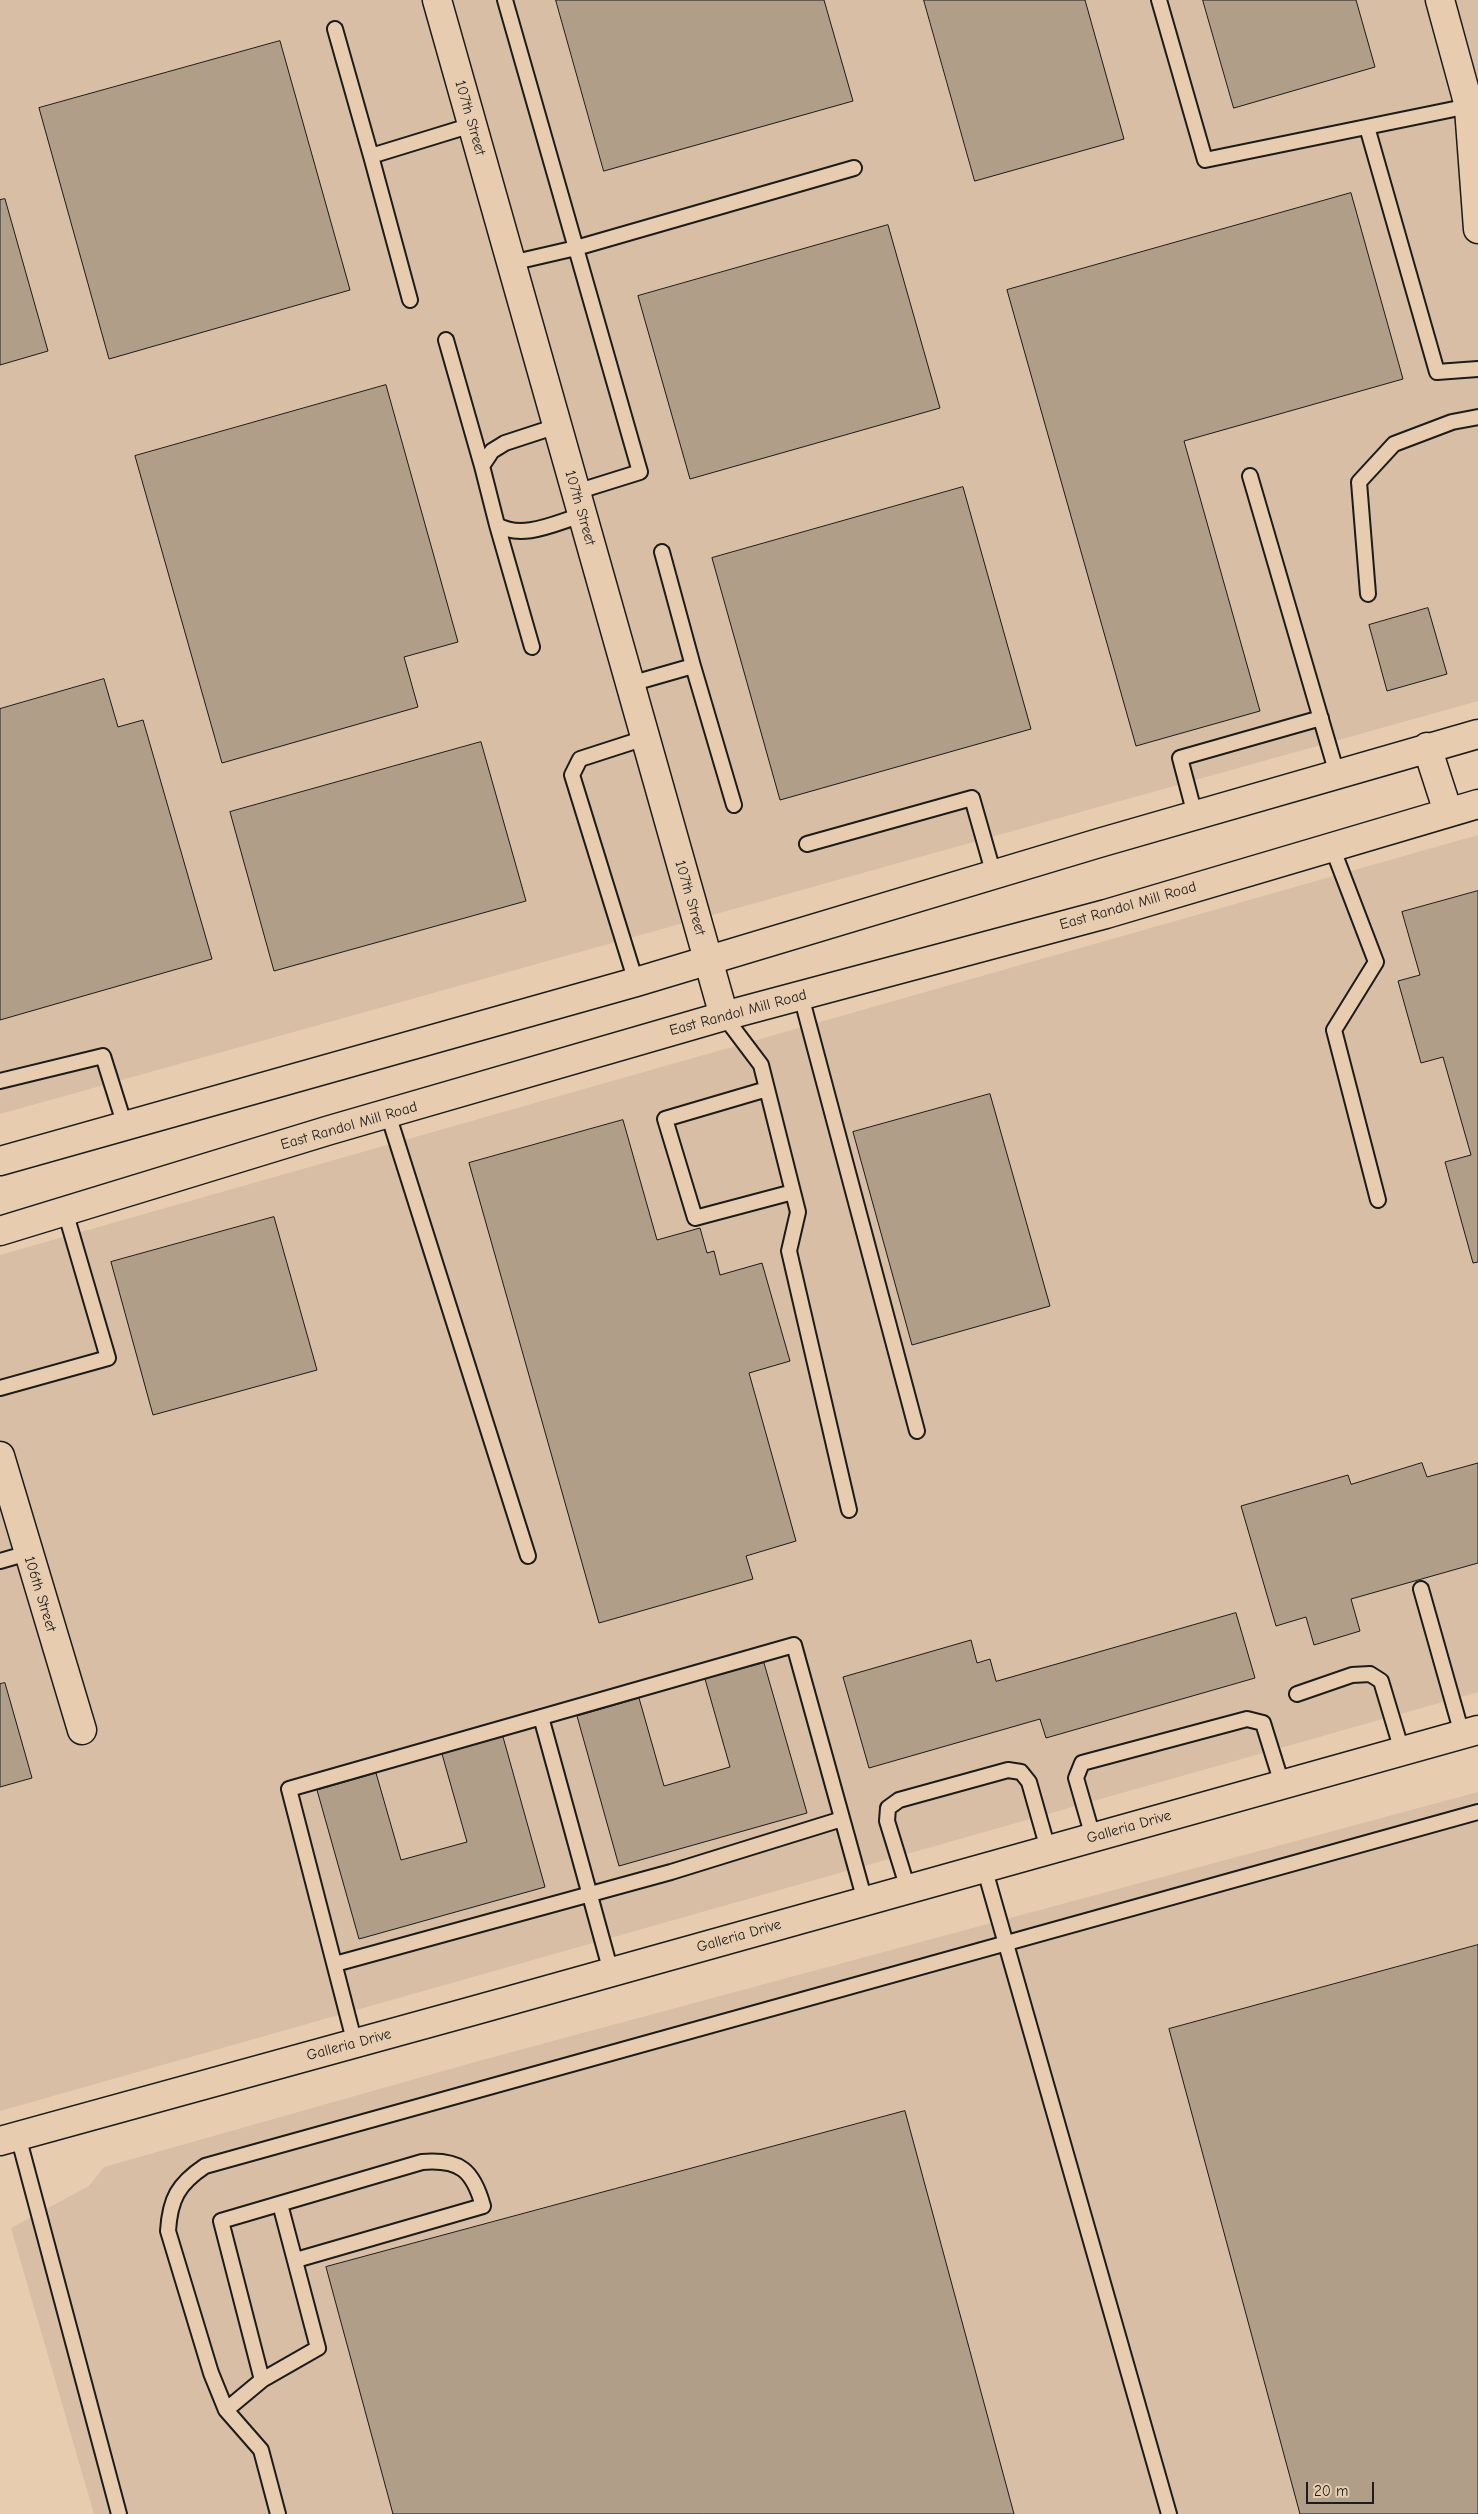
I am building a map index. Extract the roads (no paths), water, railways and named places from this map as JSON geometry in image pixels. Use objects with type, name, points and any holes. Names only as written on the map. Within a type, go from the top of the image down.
[{"type":"main road","name":"107th Street","points":[[437,0],[724,1016]]},
{"type":"main road","points":[[1440,0],[1474,116],[1478,229]]},
{"type":"main road","points":[[0,1161],[636,982],[1195,815],[1427,747],[1478,734]]},
{"type":"main road","points":[[1427,747],[1448,812]]},
{"type":"main road","name":"East Randol Mill Road","points":[[0,1231],[388,1114],[724,1016],[1113,912],[1478,804]]},
{"type":"main road","name":"106th Street","points":[[0,1456],[82,1730]]},
{"type":"main road","name":"Galleria Drive","points":[[9,2139],[182,2089],[355,2044],[1470,1732]]},
{"type":"lane","points":[[497,525],[509,532],[524,532],[640,472],[505,0]]},
{"type":"lane","points":[[1159,0],[1205,160],[1368,127],[1474,116]]},
{"type":"lane","points":[[335,29],[372,156],[410,300]]},
{"type":"lane","points":[[372,156],[472,125]]},
{"type":"lane","points":[[1368,127],[1437,372],[1478,369]]},
{"type":"lane","points":[[511,263],[576,248],[854,168]]},
{"type":"lane","points":[[446,340],[532,647]]},
{"type":"lane","points":[[1368,594],[1359,482],[1394,444],[1452,422],[1478,417]]},
{"type":"lane","points":[[482,466],[492,451],[505,443],[557,426]]},
{"type":"lane","points":[[1250,476],[1337,774]]},
{"type":"lane","points":[[662,552],[734,805]]},
{"type":"lane","points":[[630,684],[693,666]]},
{"type":"lane","points":[[1195,815],[1180,758],[1321,718]]},
{"type":"lane","points":[[636,982],[572,775],[580,759],[645,738]]},
{"type":"lane","points":[[807,844],[972,798],[994,875]]},
{"type":"lane","points":[[1332,847],[1376,962],[1334,1030],[1378,1200]]},
{"type":"lane","points":[[801,996],[918,1430]]},
{"type":"lane","points":[[724,1016],[761,1065],[798,1212],[789,1251],[849,1510]]},
{"type":"lane","points":[[0,1081],[103,1056],[125,1126]]},
{"type":"lane","points":[[767,1089],[666,1119],[695,1218],[793,1192]]},
{"type":"lane","points":[[388,1114],[528,1556]]},
{"type":"lane","points":[[0,1388],[108,1358],[65,1211]]},
{"type":"lane","points":[[0,1561],[28,1553]]},
{"type":"lane","points":[[1421,1589],[1470,1732]]},
{"type":"lane","points":[[355,2044],[289,1789],[794,1645],[865,1901]]},
{"type":"lane","points":[[1296,1694],[1352,1675],[1370,1674],[1381,1681],[1402,1751]]},
{"type":"lane","points":[[541,1717],[611,1972]]},
{"type":"lane","points":[[1093,1837],[1076,1778],[1082,1763],[1248,1718],[1263,1723],[1282,1784]]},
{"type":"lane","points":[[908,1889],[887,1821],[888,1808],[900,1800],[1008,1770],[1022,1772],[1029,1782],[1048,1850]]},
{"type":"lane","points":[[278,2514],[260,2450],[226,2410],[211,2373],[168,2231],[169,2211],[176,2192],[188,2177],[205,2166],[1478,1812]]},
{"type":"lane","points":[[334,1964],[671,1872],[842,1819]]},
{"type":"lane","points":[[984,1868],[1169,2514]]},
{"type":"lane","points":[[9,2139],[119,2514]]},
{"type":"lane","points":[[262,2380],[222,2221],[422,2162],[441,2160],[456,2165],[468,2172],[477,2184],[483,2206],[296,2260]]},
{"type":"lane","points":[[226,2410],[262,2380],[318,2348],[280,2204]]}]
